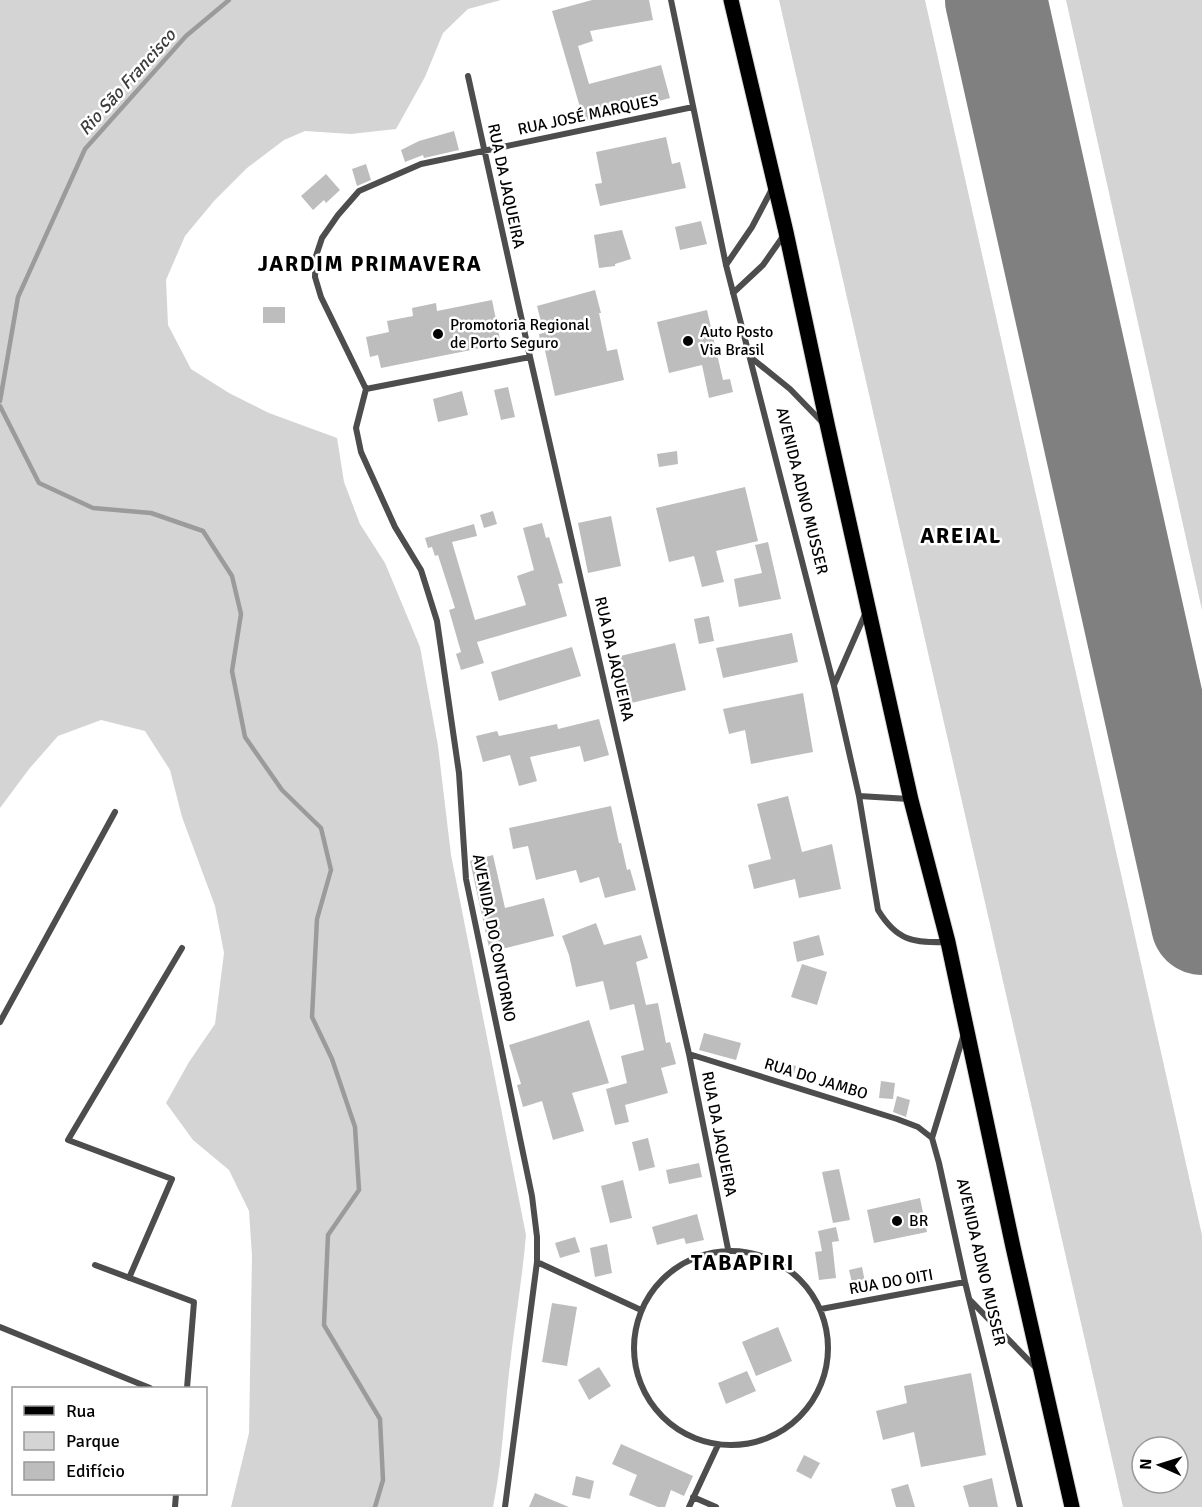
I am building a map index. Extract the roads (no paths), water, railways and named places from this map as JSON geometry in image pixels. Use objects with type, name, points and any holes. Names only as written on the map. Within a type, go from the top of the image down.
[{"type":"main road","points":[[731,0],[786,232],[868,609],[912,800],[948,942],[1072,1507]]},
{"type":"street","name":"AVENIDA ADNO MUSSER","points":[[671,0],[726,265],[834,686],[859,796],[878,910],[888,926],[905,937],[923,943],[948,942]]},
{"type":"street","name":"RUA DA JAQUEIRA","points":[[468,76],[689,1054],[728,1249]]},
{"type":"street","name":"RUA JOSÉ MARQUES","points":[[366,389],[321,297],[315,277],[316,256],[322,238],[358,191],[422,164],[693,107]]},
{"type":"street","points":[[726,265],[752,227],[774,185]]},
{"type":"street","points":[[733,293],[763,265],[786,232]]},
{"type":"street","points":[[748,355],[790,389],[828,428]]},
{"type":"street","points":[[366,389],[530,357]]},
{"type":"street","name":"AVENIDA DO CONTORNO","points":[[366,389],[356,428],[362,452],[395,527],[421,570],[437,621],[459,773],[466,879],[532,1196],[537,1238],[537,1262],[506,1507]]},
{"type":"street","points":[[834,686],[868,609]]},
{"type":"street","points":[[859,796],[912,800]]},
{"type":"street","points":[[0,1022],[115,812]]},
{"type":"street","points":[[129,1278],[172,1179],[68,1140],[182,948]]},
{"type":"street","points":[[932,1138],[966,1028]]},
{"type":"street","name":"RUA DO JAMBO","points":[[689,1054],[897,1119],[918,1128],[932,1138]]},
{"type":"street","name":"AVENIDA ADNO MUSSER","points":[[932,1138],[1020,1507]]},
{"type":"street","points":[[728,1249],[757,1253],[783,1264],[805,1284],[820,1308],[829,1342],[825,1376],[809,1407],[784,1430],[752,1444],[718,1445],[689,1437],[665,1420],[646,1397],[635,1369],[633,1339],[641,1310],[655,1286],[675,1267],[700,1254],[728,1249]]},
{"type":"street","points":[[537,1262],[641,1310]]},
{"type":"street","points":[[94,1265],[194,1302],[187,1387]]},
{"type":"street","name":"RUA DO OITI","points":[[820,1308],[965,1282]]},
{"type":"street","points":[[971,1301],[1042,1373]]},
{"type":"street","points":[[0,1327],[145,1387]]},
{"type":"street","points":[[689,1507],[718,1445]]},
{"type":"street","points":[[693,1497],[716,1507]]},
{"type":"waterway","name":"Rio São Francisco","points":[[0,401],[18,297],[85,149],[186,36],[229,0]]},
{"type":"waterway","points":[[0,406],[39,483],[93,508],[151,513],[203,531],[232,576],[241,614],[232,671],[245,737],[282,790],[321,828],[331,870],[317,919],[312,1017],[332,1059],[355,1127],[359,1190],[328,1235],[324,1325],[380,1419],[383,1480],[375,1507]]},
{"type":"place","name":"Promotoria Regional de Porto Seguro","points":[[438,334]]},
{"type":"place","name":"Auto Posto Via Brasil","points":[[688,341]]},
{"type":"place","name":"BR","points":[[897,1221]]},
{"type":"district","name":"JARDIM PRIMAVERA","points":[[370,263]]},
{"type":"district","name":"AREIAL","points":[[961,535]]},
{"type":"district","name":"TABAPIRI","points":[[743,1262]]}]
